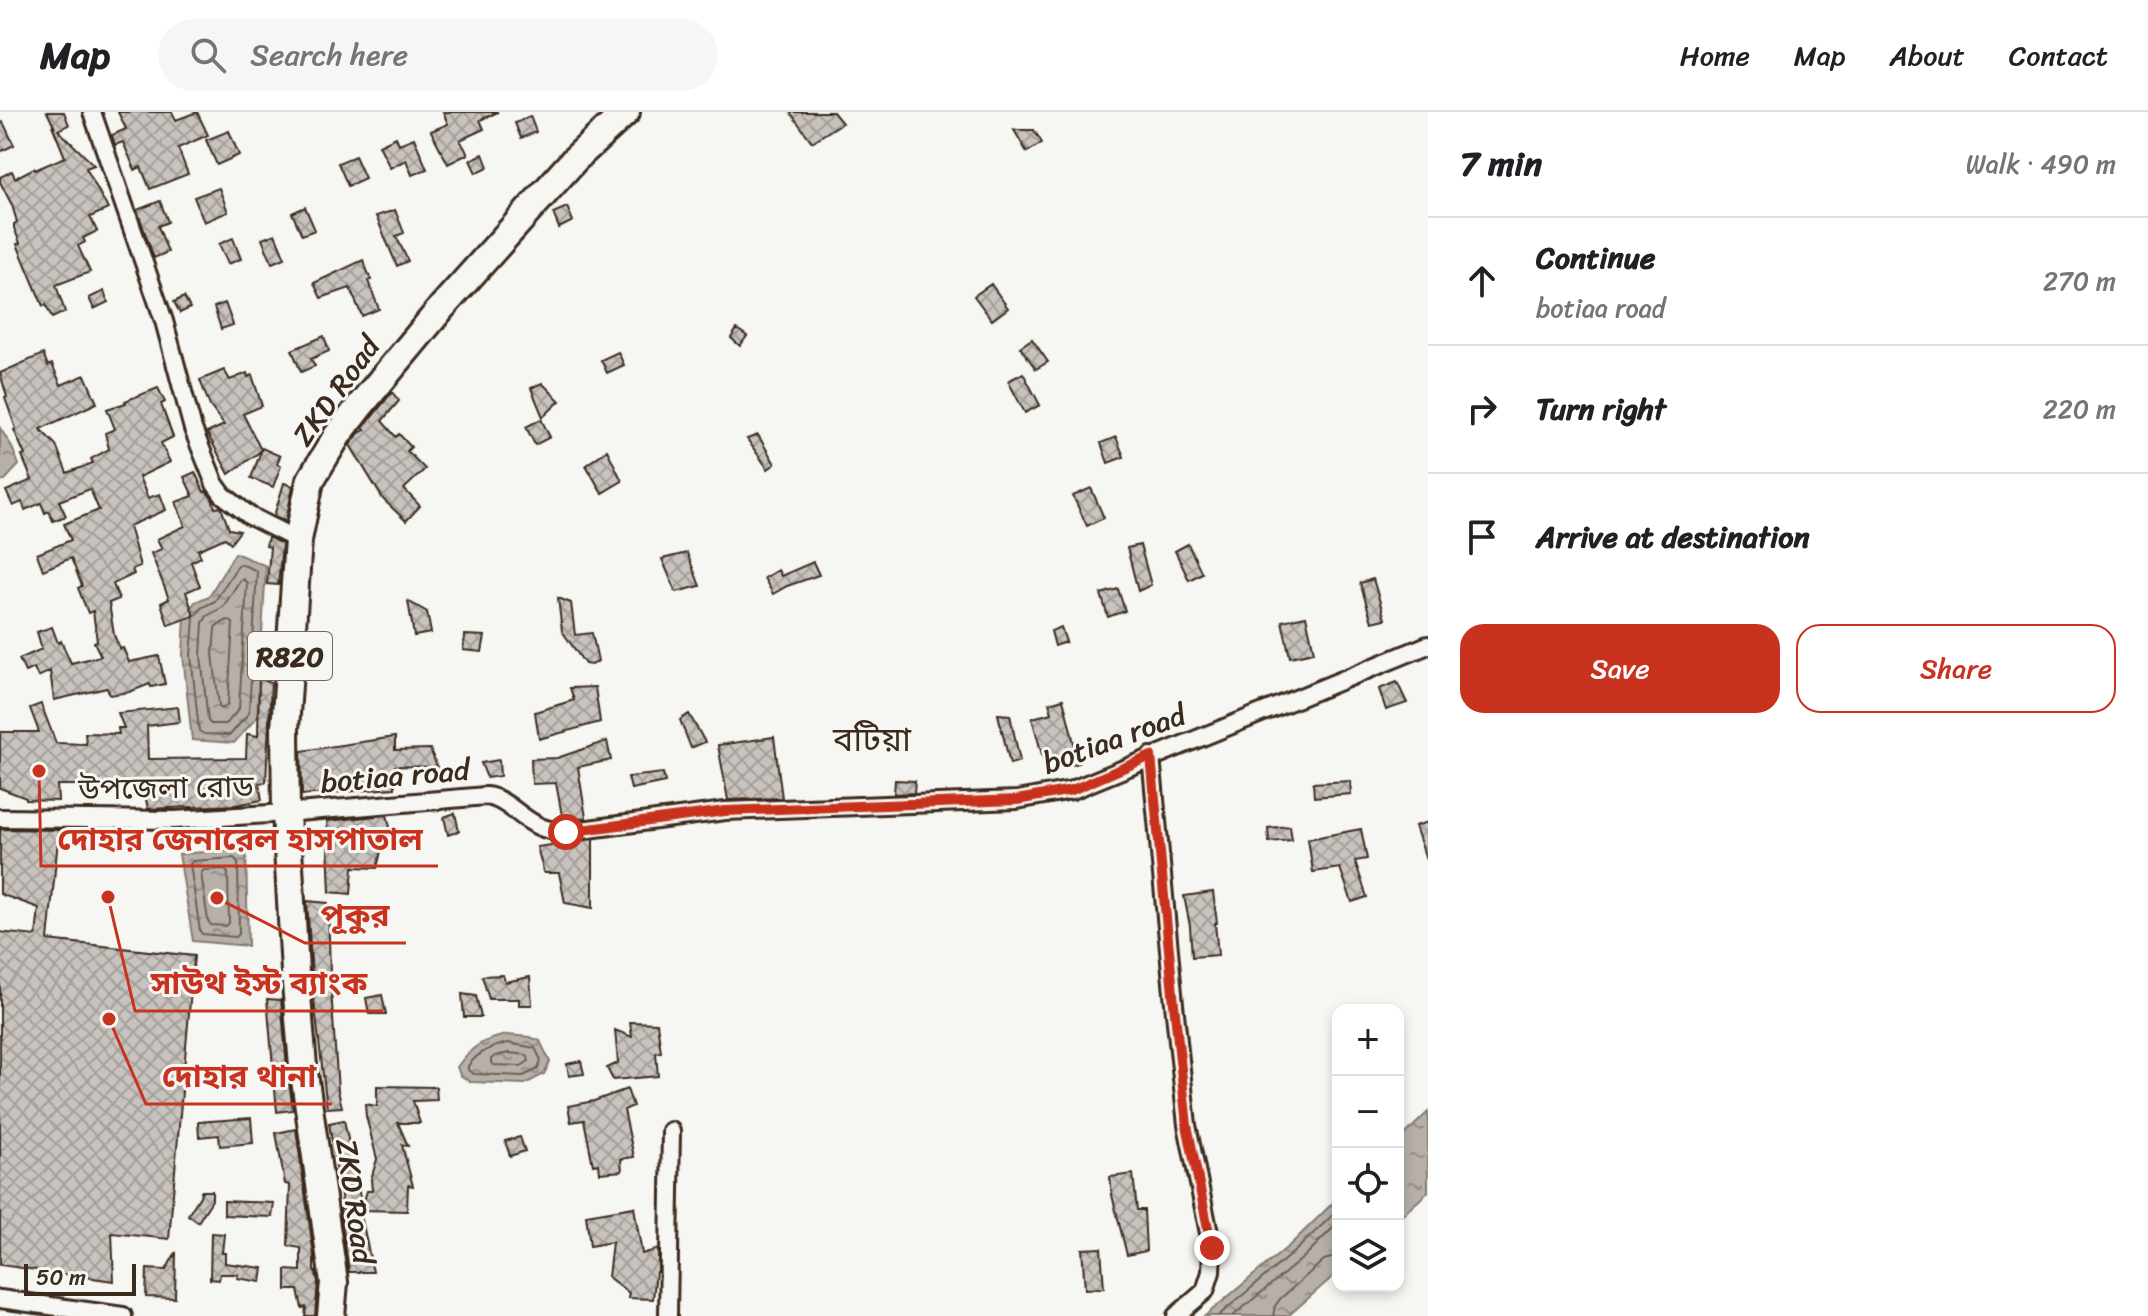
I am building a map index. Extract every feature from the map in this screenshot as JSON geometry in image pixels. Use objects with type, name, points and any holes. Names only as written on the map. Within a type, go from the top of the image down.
[{"type":"main road","name":"ZKD Road","points":[[331,1316],[334,1282],[303,1066],[286,813],[285,729],[298,540],[310,481],[337,436],[423,329],[531,206],[575,159],[626,112]]},
{"type":"street","points":[[92,112],[164,321],[193,429],[215,484],[223,495],[250,516],[298,540]]},
{"type":"street","name":"botiaa road","points":[[286,813],[486,796],[495,797],[544,829],[566,832],[725,811],[1017,800],[1072,790],[1428,645]]},
{"type":"street","points":[[1151,756],[1187,1125],[1212,1248],[1211,1272],[1205,1291],[1176,1316]]},
{"type":"street","name":"উপজেলা রোড","points":[[0,818],[175,820],[286,813]]},
{"type":"street","points":[[668,1316],[671,1131]]},
{"type":"street","points":[[0,1299],[123,1316]]},
{"type":"water","points":[[0,428],[19,465],[0,482]]},
{"type":"water","points":[[235,553],[266,566],[257,717],[234,743],[192,740],[183,655],[185,616],[195,602],[209,596]]},
{"type":"water","points":[[246,849],[248,946],[193,941],[179,854]]},
{"type":"water","points":[[507,1035],[540,1041],[550,1062],[544,1074],[525,1084],[471,1082],[460,1075],[457,1067],[473,1049]]},
{"type":"water","points":[[1428,1112],[1428,1192],[1404,1214],[1404,1148],[1404,1135]]},
{"type":"water","points":[[1332,1204],[1332,1277],[1288,1316],[1205,1316],[1291,1244]]},
{"type":"building","points":[[47,112],[64,112],[69,125],[58,130],[94,165],[86,168],[108,209],[90,217],[97,231],[83,238],[85,242],[78,246],[90,272],[56,285],[65,312],[52,318],[46,305],[43,306],[17,244],[20,243],[14,224],[17,222],[0,182],[0,177],[12,171],[15,178],[65,157]]},
{"type":"building","points":[[118,112],[172,112],[176,120],[197,112],[208,135],[178,148],[188,174],[150,189],[141,167],[135,170],[123,142],[115,145],[112,135],[126,129]]},
{"type":"building","points":[[443,112],[498,112],[480,120],[484,129],[460,140],[468,154],[448,164],[431,131],[448,124]]},
{"type":"building","points":[[790,112],[833,112],[842,123],[812,142]]},
{"type":"building","points":[[530,116],[536,132],[521,138],[515,123]]},
{"type":"building","points":[[3,122],[14,145],[0,152],[0,124]]},
{"type":"building","points":[[1014,130],[1034,130],[1042,143],[1027,152]]},
{"type":"building","points":[[229,131],[239,155],[217,165],[206,140]]},
{"type":"building","points":[[396,137],[399,144],[414,138],[427,169],[412,175],[406,160],[390,168],[379,145]]},
{"type":"building","points":[[483,154],[488,167],[476,173],[470,160]]},
{"type":"building","points":[[355,156],[365,178],[348,186],[338,163]]},
{"type":"building","points":[[219,188],[228,212],[204,222],[194,197]]},
{"type":"building","points":[[160,201],[168,222],[158,226],[168,252],[154,258],[137,210]]},
{"type":"building","points":[[305,207],[315,230],[302,235],[292,213]]},
{"type":"building","points":[[567,207],[573,221],[559,228],[553,213]]},
{"type":"building","points":[[395,210],[404,233],[396,236],[408,261],[397,266],[376,216]]},
{"type":"building","points":[[275,234],[285,258],[272,263],[262,239]]},
{"type":"building","points":[[233,238],[241,259],[228,264],[219,244]]},
{"type":"building","points":[[363,260],[379,309],[362,316],[350,288],[321,298],[314,283]]},
{"type":"building","points":[[991,284],[1008,308],[992,320],[974,296]]},
{"type":"building","points":[[104,291],[108,302],[94,309],[89,298]]},
{"type":"building","points":[[184,297],[190,308],[180,313],[174,302]]},
{"type":"building","points":[[225,303],[233,325],[221,329],[214,307]]},
{"type":"building","points":[[737,329],[747,336],[740,346],[731,338]]},
{"type":"building","points":[[324,336],[329,351],[311,359],[315,366],[301,372],[292,350]]},
{"type":"building","points":[[1032,339],[1048,362],[1036,369],[1020,347]]},
{"type":"building","points":[[618,352],[624,365],[607,373],[601,360]]},
{"type":"building","points":[[43,354],[48,366],[52,364],[61,385],[85,375],[97,403],[40,429],[56,445],[67,473],[93,463],[91,459],[109,449],[105,433],[115,429],[107,409],[158,388],[165,402],[161,404],[173,437],[161,443],[170,462],[139,477],[148,498],[160,494],[166,510],[129,526],[140,566],[132,569],[134,574],[113,584],[119,599],[109,603],[114,635],[120,649],[123,648],[129,662],[159,656],[165,684],[151,687],[150,684],[110,695],[107,688],[54,700],[50,671],[38,677],[34,668],[25,672],[19,659],[42,649],[37,632],[52,627],[71,663],[101,656],[94,642],[97,641],[93,611],[88,613],[71,558],[43,570],[37,554],[71,540],[64,524],[99,510],[90,489],[59,501],[66,516],[53,521],[41,503],[25,510],[22,502],[13,506],[6,491],[32,480],[14,430],[0,373]]},
{"type":"building","points":[[224,370],[230,380],[247,373],[248,377],[252,375],[262,406],[243,414],[261,450],[280,456],[277,464],[281,466],[273,487],[251,478],[261,451],[229,474],[207,433],[224,425],[210,406],[200,380]]},
{"type":"building","points":[[1023,373],[1040,405],[1025,413],[1008,381]]},
{"type":"building","points":[[542,383],[560,401],[543,417],[531,388]]},
{"type":"building","points":[[392,392],[399,401],[382,421],[396,437],[399,434],[411,447],[407,451],[425,469],[404,489],[420,506],[406,521],[383,499],[350,445],[365,430],[363,428]]},
{"type":"building","points":[[541,419],[550,437],[535,445],[526,427]]},
{"type":"building","points":[[758,435],[775,464],[768,469],[747,439]]},
{"type":"building","points":[[1116,437],[1124,457],[1108,463],[1101,443]]},
{"type":"building","points":[[607,450],[622,481],[602,493],[586,465]]},
{"type":"building","points":[[195,472],[215,508],[221,507],[229,529],[240,531],[231,543],[225,538],[198,550],[201,557],[191,562],[200,586],[186,592],[194,616],[168,625],[161,603],[169,599],[151,553],[162,549],[157,539],[185,526],[176,502],[193,496],[184,477]]},
{"type":"building","points":[[284,483],[293,486],[286,521],[274,516]]},
{"type":"building","points":[[1091,488],[1104,518],[1087,526],[1073,496]]},
{"type":"building","points":[[268,537],[282,544],[278,585],[267,584]]},
{"type":"building","points":[[1188,544],[1202,573],[1189,580],[1175,551]]},
{"type":"building","points":[[1140,545],[1151,585],[1138,591],[1127,548]]},
{"type":"building","points":[[687,553],[700,586],[676,592],[662,559]]},
{"type":"building","points":[[813,562],[819,575],[773,594],[764,578],[778,570],[781,576]]},
{"type":"building","points":[[1373,579],[1385,619],[1372,622],[1360,583]]},
{"type":"building","points":[[1118,589],[1125,611],[1108,617],[1101,594]]},
{"type":"building","points":[[558,598],[571,603],[575,635],[592,633],[598,661],[592,665],[585,664],[562,631]]},
{"type":"building","points":[[408,601],[427,612],[431,633],[414,636]]},
{"type":"building","points":[[1306,616],[1314,652],[1290,657],[1282,621]]},
{"type":"building","points":[[1061,627],[1066,642],[1055,646],[1051,631]]},
{"type":"building","points":[[465,635],[485,636],[482,652],[463,650]]},
{"type":"building","points":[[259,678],[271,683],[266,782],[259,783],[262,800],[236,805],[148,809],[143,785],[122,786],[122,782],[57,785],[58,801],[26,800],[0,788],[0,732],[39,732],[30,708],[41,704],[56,743],[86,744],[85,733],[119,734],[118,728],[124,728],[118,713],[178,707],[180,722],[147,726],[148,759],[246,758],[247,734],[258,736]]},
{"type":"building","points":[[1397,682],[1407,703],[1386,710],[1379,689]]},
{"type":"building","points":[[595,687],[600,722],[539,739],[535,712],[574,700],[570,688]]},
{"type":"building","points":[[1063,699],[1079,763],[1065,766],[1064,761],[1045,766],[1032,718],[1052,713],[1049,703]]},
{"type":"building","points":[[689,714],[705,742],[691,748],[680,720]]},
{"type":"building","points":[[998,714],[1010,715],[1020,761],[1010,764]]},
{"type":"building","points":[[395,737],[395,750],[430,749],[437,767],[395,766],[395,788],[302,795],[301,751]]},
{"type":"building","points":[[774,737],[782,798],[728,800],[718,745]]},
{"type":"building","points":[[607,741],[611,760],[578,767],[586,818],[563,821],[556,783],[532,784],[531,759],[557,758]]},
{"type":"building","points":[[499,760],[500,776],[487,778],[481,763]]},
{"type":"building","points":[[663,773],[665,782],[631,789],[628,777]]},
{"type":"building","points":[[895,780],[915,781],[914,793],[894,794]]},
{"type":"building","points":[[1350,781],[1351,794],[1314,797],[1313,783]]},
{"type":"building","points":[[455,813],[459,831],[448,835],[444,817]]},
{"type":"building","points":[[387,815],[392,835],[385,835],[377,868],[353,867],[351,894],[330,892],[327,821]]},
{"type":"building","points":[[1428,822],[1428,858],[1426,859],[1415,826]]},
{"type":"building","points":[[1290,826],[1292,840],[1269,842],[1268,828]]},
{"type":"building","points":[[0,829],[59,830],[48,940],[194,956],[169,1239],[112,1233],[114,1281],[0,1265],[0,932],[36,936],[39,908],[0,894]]},
{"type":"building","points":[[1361,829],[1367,859],[1355,861],[1367,897],[1352,902],[1340,868],[1313,872],[1308,839]]},
{"type":"building","points":[[593,839],[593,908],[565,903],[559,873],[544,873],[537,847]]},
{"type":"building","points":[[1213,892],[1218,955],[1192,957],[1184,896]]},
{"type":"building","points":[[307,901],[328,903],[338,1091],[342,1107],[327,1108],[313,991]]},
{"type":"building","points":[[503,975],[505,982],[530,977],[532,1005],[519,1005],[519,999],[489,999],[482,976]]},
{"type":"building","points":[[462,994],[476,996],[481,1017],[464,1017]]},
{"type":"building","points":[[382,995],[386,1014],[369,1014],[366,998]]},
{"type":"building","points":[[267,999],[281,1000],[293,1110],[277,1112]]},
{"type":"building","points":[[630,1022],[657,1023],[661,1052],[656,1053],[658,1076],[613,1080],[607,1068],[618,1063],[615,1030],[632,1037]]},
{"type":"building","points":[[581,1061],[584,1074],[569,1076],[567,1064]]},
{"type":"building","points":[[377,1086],[436,1087],[437,1100],[413,1101],[420,1123],[398,1123],[408,1146],[402,1145],[413,1186],[408,1185],[407,1211],[360,1210],[373,1272],[349,1272],[340,1209],[343,1209],[329,1123],[344,1120],[362,1207],[367,1191],[372,1191],[371,1179],[377,1159],[365,1104],[377,1106]]},
{"type":"building","points":[[627,1089],[633,1106],[624,1110],[634,1157],[621,1159],[622,1171],[600,1173],[599,1164],[593,1165],[584,1120],[571,1122],[568,1106]]},
{"type":"building","points":[[251,1118],[253,1143],[220,1146],[219,1135],[199,1137],[198,1122]]},
{"type":"building","points":[[296,1129],[318,1282],[315,1316],[305,1316],[306,1307],[302,1308],[298,1290],[286,1290],[286,1270],[301,1271],[301,1248],[288,1246],[290,1185],[285,1184],[276,1133]]},
{"type":"building","points":[[520,1137],[525,1151],[510,1156],[505,1141]]},
{"type":"building","points":[[1133,1174],[1137,1210],[1144,1210],[1146,1251],[1127,1255],[1110,1177]]},
{"type":"building","points":[[201,1191],[212,1191],[212,1200],[198,1222],[188,1215]]},
{"type":"building","points":[[224,1201],[274,1203],[272,1217],[224,1215]]},
{"type":"building","points":[[634,1207],[642,1254],[658,1249],[653,1299],[628,1298],[629,1293],[608,1277],[612,1242],[590,1246],[586,1215]]},
{"type":"building","points":[[211,1233],[224,1234],[222,1253],[225,1253],[225,1263],[263,1268],[261,1282],[237,1278],[238,1274],[220,1274],[219,1280],[210,1279]]},
{"type":"building","points":[[1101,1248],[1104,1288],[1085,1289],[1082,1249]]},
{"type":"building","points":[[176,1252],[175,1298],[146,1297],[147,1269],[166,1270]]},
{"type":"place","name":"দোহার জেনারেল হাসপাতাল","points":[[39,771]]},
{"type":"place","name":"সাউথ ইস্ট ব্যাংক","points":[[108,897]]},
{"type":"place","name":"পূকুর","points":[[217,898]]},
{"type":"place","name":"দোহার থানা","points":[[109,1019]]},
{"type":"district","name":"বটিয়া","points":[[872,740]]},
{"type":"route","points":[[566,832],[725,811],[1017,800],[1072,790],[1151,756],[1187,1125],[1212,1248]]}]
